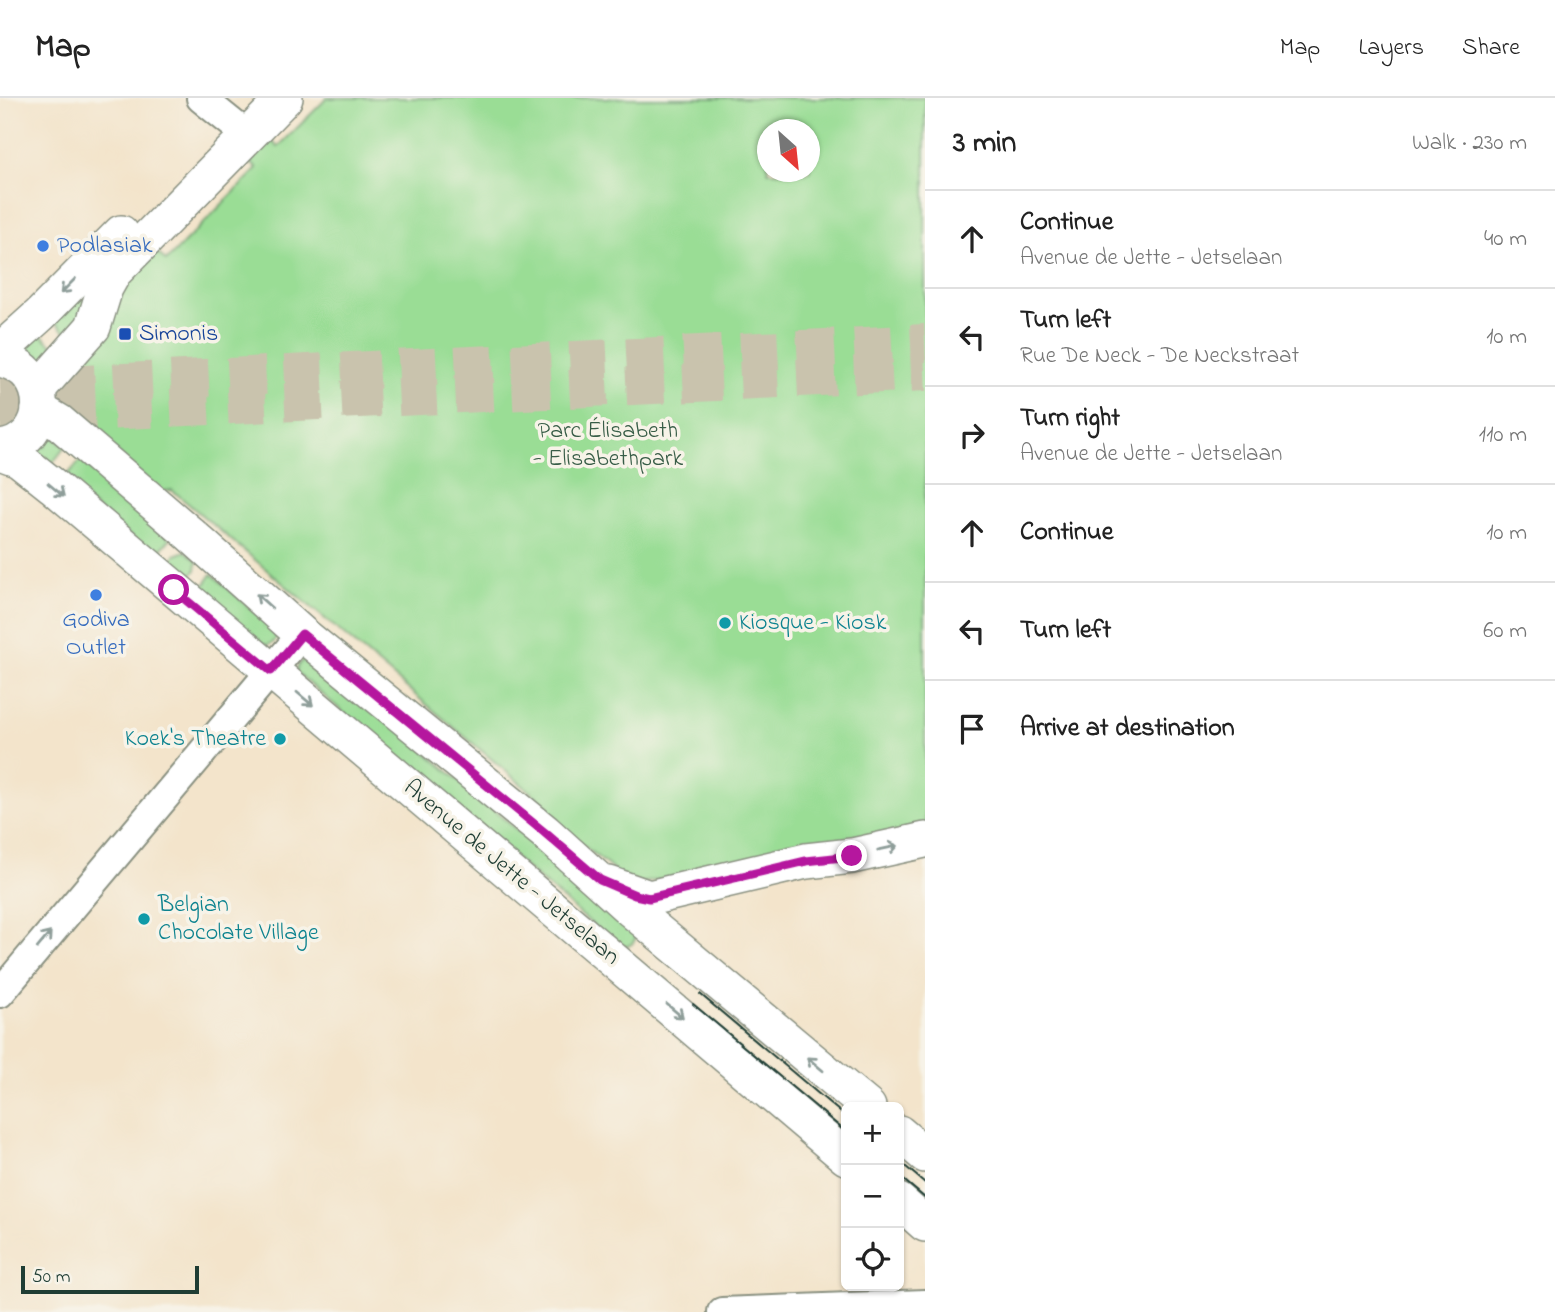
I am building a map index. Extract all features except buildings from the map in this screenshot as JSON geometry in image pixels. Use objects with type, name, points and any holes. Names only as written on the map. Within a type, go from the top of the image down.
[{"type":"main road","points":[[0,351],[244,119],[285,98]]},
{"type":"main road","points":[[0,450],[12,446],[27,435],[38,399],[93,327],[105,289],[114,272],[244,119]]},
{"type":"main road","name":"Avenue de Jette - Jetselaan","points":[[0,359],[30,374],[38,399],[59,422],[302,634],[544,832],[663,936],[862,1102]]},
{"type":"main road","name":"Avenue de Jette - Jetselaan","points":[[0,450],[19,459],[841,1153]]},
{"type":"main road","points":[[164,582],[164,548],[175,538],[198,542]]},
{"type":"main road","points":[[600,880],[649,898],[806,861],[852,856],[925,840]]},
{"type":"main road","points":[[622,967],[642,963],[663,936],[686,915],[713,898],[809,874],[852,856]]},
{"type":"main road","points":[[904,1137],[925,1155]]},
{"type":"main road","points":[[904,1205],[925,1224]]},
{"type":"street","points":[[201,98],[244,119]]},
{"type":"street","points":[[0,993],[302,634]]},
{"type":"street","points":[[722,1312],[925,1304]]},
{"type":"green space","name":"Parc Élisabeth - Elisabethpark","points":[[327,98],[925,98],[925,828],[632,885],[547,816],[546,805],[172,490],[159,492],[69,410],[65,392],[68,379],[114,293],[153,248],[166,261],[257,169],[244,156],[265,134],[278,147]]},
{"type":"green space","points":[[223,142],[70,337],[51,318]]},
{"type":"green space","points":[[37,331],[58,350],[43,366],[22,353]]},
{"type":"green space","points":[[51,435],[65,447],[48,469],[34,457],[45,447]]},
{"type":"green space","points":[[81,460],[170,539],[155,556],[62,481]]},
{"type":"green space","points":[[186,551],[197,561],[196,570],[188,578],[171,563],[175,555]]},
{"type":"green space","points":[[212,574],[278,633],[274,642],[266,646],[197,591]]},
{"type":"green space","points":[[306,657],[316,658],[637,933],[635,940],[629,945],[619,947],[296,672],[298,665]]},
{"type":"tunnel","points":[[0,388],[925,343]]},
{"type":"tunnel","points":[[0,416],[925,372]]},
{"type":"tram line","points":[[700,994],[841,1113]]},
{"type":"tram line","points":[[693,1004],[841,1128]]},
{"type":"tram line","points":[[904,1165],[925,1183]]},
{"type":"tram line","points":[[904,1180],[925,1198]]},
{"type":"place","name":"Podlasiak","points":[[43,246]]},
{"type":"place","name":"Simonis","points":[[125,334]]},
{"type":"place","name":"Godiva Outlet","points":[[96,595]]},
{"type":"place","name":"Kiosque - Kiosk","points":[[725,623]]},
{"type":"place","name":"Koek's Theatre","points":[[280,739]]},
{"type":"place","name":"Belgian Chocolate Village","points":[[144,919]]},
{"type":"route","points":[[174,590],[271,671],[302,634],[600,880],[635,895],[649,898],[806,861],[852,856]]}]
